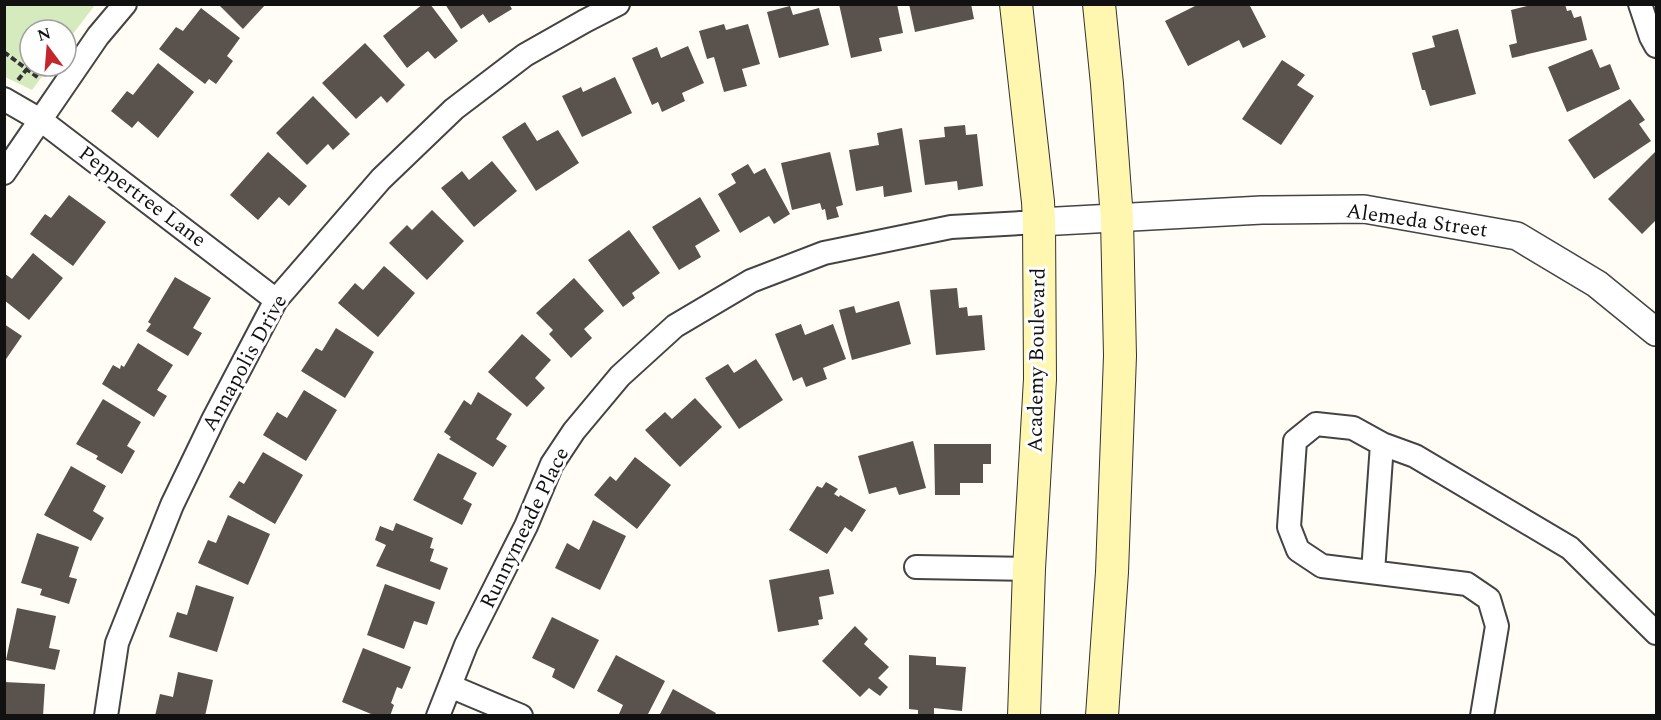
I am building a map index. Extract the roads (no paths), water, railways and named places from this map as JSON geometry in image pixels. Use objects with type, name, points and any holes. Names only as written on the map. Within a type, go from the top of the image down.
[{"type":"main road","name":"Academy Boulevard","points":[[1016,4],[1039,222],[1040,378],[1029,569],[1024,716]]},
{"type":"main road","points":[[1099,4],[1118,219],[1119,367],[1112,572],[1102,716]]},
{"type":"street","points":[[4,173],[42,121],[98,36],[125,4]]},
{"type":"street","name":"Annapolis Drive","points":[[106,716],[117,644],[171,505],[276,300],[381,179],[454,109],[525,55],[618,4]]},
{"type":"street","points":[[1640,4],[1656,46]]},
{"type":"street","name":"Peppertree Lane","points":[[4,99],[42,121],[276,300]]},
{"type":"street","name":"Alemeda Street","points":[[1039,222],[1262,210],[1364,209],[1517,236],[1597,284],[1656,332]]},
{"type":"street","name":"Runnymeade Place","points":[[438,716],[466,645],[526,526],[552,464],[574,431],[620,376],[675,326],[751,281],[824,253],[951,227],[1039,222]]},
{"type":"street","points":[[1482,716],[1497,626],[1489,599],[1467,584],[1322,566],[1298,550],[1289,527],[1295,441],[1316,424],[1353,428],[1382,444],[1415,456],[1570,548],[1656,633]]},
{"type":"street","points":[[1373,572],[1382,444]]},
{"type":"street","points":[[916,567],[1029,569]]},
{"type":"street","points":[[450,686],[521,716]]}]
